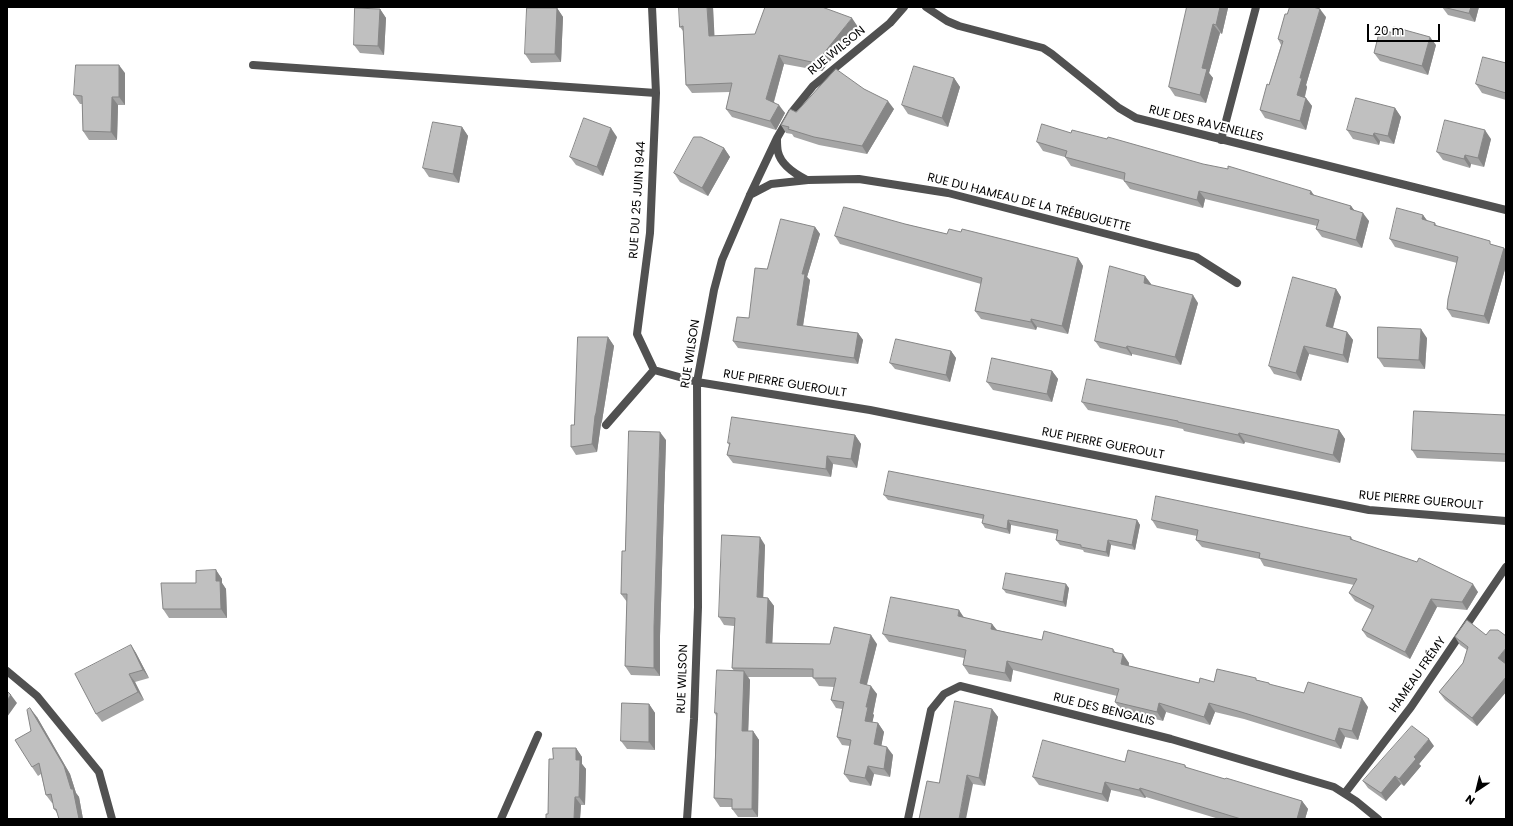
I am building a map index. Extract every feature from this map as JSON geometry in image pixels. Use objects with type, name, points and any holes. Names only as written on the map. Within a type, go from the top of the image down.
[{"type":"street","name":"RUE DU 25 JUIN 1944","points":[[652,7],[656,93],[650,233],[637,334],[654,370]]},
{"type":"street","name":"RUE WILSON","points":[[687,819],[694,719],[698,607],[697,382],[714,290],[722,260],[750,195],[777,138],[792,112],[813,86],[890,23],[904,7]]},
{"type":"street","name":"RUE DES RAVENELLES","points":[[926,7],[947,21],[959,26],[1043,48],[1119,108],[1136,118],[1506,210]]},
{"type":"street","points":[[1221,140],[1256,7]]},
{"type":"street","points":[[253,65],[656,93]]},
{"type":"street","points":[[777,138],[778,152],[786,166],[808,180]]},
{"type":"street","name":"RUE DU HAMEAU DE LA TRÉBUGUETTE","points":[[750,195],[771,184],[808,180],[859,179],[948,193],[1196,257],[1237,283]]},
{"type":"street","points":[[606,425],[654,370],[697,382]]},
{"type":"street","name":"RUE PIERRE GUEROULT","points":[[697,382],[870,410],[1369,510],[1506,521]]},
{"type":"street","name":"HAMEAU FRÉMY","points":[[1344,793],[1411,707],[1506,567]]},
{"type":"street","points":[[7,671],[37,696],[99,772],[112,819]]},
{"type":"street","name":"RUE DES BENGALIS","points":[[908,819],[931,710],[944,694],[960,686],[1171,739],[1334,787],[1378,819]]},
{"type":"street","points":[[502,819],[538,735]]},
{"type":"building","points":[[679,7],[707,7],[709,36],[755,34],[765,7],[822,7],[852,18],[816,63],[779,55],[766,99],[779,105],[770,121],[726,109],[732,83],[686,85],[683,26],[680,27]]},
{"type":"building","points":[[1187,7],[1220,7],[1216,25],[1213,24],[1202,68],[1207,69],[1200,95],[1169,87]]},
{"type":"building","points":[[1290,7],[1313,7],[1320,9],[1300,78],[1302,78],[1297,95],[1306,98],[1300,121],[1260,110],[1267,84],[1269,85],[1283,41],[1278,39],[1285,14],[1287,14]]},
{"type":"building","points":[[1443,7],[1471,7],[1469,13]]},
{"type":"building","points":[[355,8],[380,9],[378,46],[354,45]]},
{"type":"building","points":[[527,8],[557,8],[555,54],[525,54]]},
{"type":"building","points":[[1394,27],[1430,37],[1422,66],[1374,53],[1380,29],[1393,33]]},
{"type":"building","points":[[1483,57],[1506,63],[1506,93],[1476,84]]},
{"type":"building","points":[[76,65],[119,65],[119,97],[112,97],[111,132],[83,131],[82,96],[74,95]]},
{"type":"building","points":[[914,66],[954,78],[942,118],[902,105]]},
{"type":"building","points":[[836,69],[864,89],[888,101],[862,146],[814,137],[788,129],[789,127],[781,125],[790,109],[796,112]]},
{"type":"building","points":[[1356,98],[1395,108],[1388,136],[1374,133],[1373,136],[1347,130]]},
{"type":"building","points":[[584,118],[611,128],[597,167],[570,157]]},
{"type":"building","points":[[1445,120],[1485,130],[1478,158],[1465,155],[1464,159],[1437,152]]},
{"type":"building","points":[[433,122],[462,127],[453,174],[423,168]]},
{"type":"building","points":[[1042,124],[1071,133],[1072,130],[1107,139],[1108,137],[1203,164],[1228,169],[1228,166],[1311,191],[1310,194],[1351,206],[1350,209],[1363,213],[1356,240],[1316,229],[1319,220],[1199,191],[1197,200],[1124,181],[1125,173],[1065,157],[1067,151],[1037,142]]},
{"type":"building","points":[[694,137],[701,137],[724,148],[702,188],[674,173]]},
{"type":"building","points":[[844,207],[947,234],[949,229],[961,232],[962,229],[1078,258],[1062,326],[1031,319],[1031,322],[975,311],[982,278],[835,236]]},
{"type":"building","points":[[1397,208],[1423,215],[1422,219],[1435,223],[1434,225],[1490,241],[1490,244],[1504,248],[1484,316],[1447,309],[1458,257],[1390,239]]},
{"type":"building","points":[[781,219],[815,227],[802,274],[805,274],[797,325],[858,333],[854,358],[733,341],[737,317],[749,318],[755,268],[767,269]]},
{"type":"building","points":[[1110,266],[1145,276],[1144,283],[1193,295],[1175,357],[1127,346],[1126,348],[1095,341]]},
{"type":"building","points":[[1293,277],[1336,289],[1326,326],[1347,332],[1343,355],[1304,346],[1296,373],[1269,366]]},
{"type":"building","points":[[1378,327],[1421,329],[1419,360],[1378,358]]},
{"type":"building","points":[[578,337],[608,337],[592,444],[571,447],[571,425],[574,425]]},
{"type":"building","points":[[896,339],[951,351],[946,375],[890,363]]},
{"type":"building","points":[[992,358],[1052,371],[1047,394],[987,382]]},
{"type":"building","points":[[1087,379],[1339,430],[1333,455],[1239,433],[1238,435],[1178,421],[1082,402]]},
{"type":"building","points":[[1414,411],[1506,415],[1506,454],[1412,450]]},
{"type":"building","points":[[732,417],[855,435],[851,459],[827,456],[826,469],[727,455],[730,443],[728,443]]},
{"type":"building","points":[[629,431],[660,432],[654,668],[625,666],[627,594],[621,594],[622,551],[625,551]]},
{"type":"building","points":[[889,471],[1137,520],[1132,545],[1108,540],[1106,552],[1081,547],[1081,545],[1056,540],[1058,530],[1008,520],[1007,529],[982,523],[984,515],[884,495]]},
{"type":"building","points":[[1156,496],[1351,537],[1350,539],[1417,562],[1419,558],[1473,584],[1462,602],[1431,599],[1405,652],[1362,630],[1374,606],[1349,593],[1357,579],[1259,558],[1260,553],[1196,540],[1198,530],[1152,520]]},
{"type":"building","points":[[722,535],[760,537],[757,597],[768,598],[766,643],[830,644],[834,627],[871,635],[860,683],[871,686],[866,707],[868,707],[865,721],[878,723],[874,744],[887,747],[884,769],[868,766],[865,778],[844,774],[851,740],[837,737],[844,702],[831,700],[836,678],[813,678],[813,669],[732,668],[735,618],[719,617]]},
{"type":"building","points":[[216,570],[216,581],[220,581],[221,609],[163,609],[161,583],[196,583],[196,571]]},
{"type":"building","points":[[1006,573],[1066,584],[1063,602],[1003,589]]},
{"type":"building","points":[[891,597],[959,610],[958,616],[992,624],[991,629],[1042,640],[1044,631],[1113,649],[1113,652],[1123,654],[1121,664],[1199,683],[1200,678],[1214,682],[1217,669],[1256,678],[1256,680],[1304,693],[1308,682],[1362,698],[1352,731],[1339,728],[1335,741],[1209,703],[1204,717],[1159,703],[1157,712],[1115,702],[1119,689],[1007,661],[1005,673],[963,665],[966,650],[883,634]]},
{"type":"building","points":[[1467,620],[1486,635],[1490,630],[1498,630],[1506,636],[1506,648],[1498,658],[1506,664],[1506,677],[1472,718],[1439,692],[1463,663],[1468,647],[1455,637]]},
{"type":"building","points":[[131,645],[143,670],[129,674],[138,692],[96,714],[75,674]]},
{"type":"building","points":[[717,670],[744,671],[742,731],[753,731],[752,809],[732,809],[732,799],[714,798]]},
{"type":"building","points":[[7,691],[11,695],[7,700]]},
{"type":"building","points":[[955,701],[992,709],[979,778],[967,775],[959,819],[919,819],[927,781],[939,783]]},
{"type":"building","points":[[622,703],[649,704],[649,742],[621,741]]},
{"type":"building","points":[[30,708],[64,766],[71,789],[73,789],[79,819],[59,819],[56,809],[54,809],[51,794],[46,795],[39,763],[32,767],[15,740],[31,731],[27,710]]},
{"type":"building","points":[[1412,726],[1429,739],[1414,757],[1416,759],[1399,779],[1395,776],[1381,793],[1363,781]]},
{"type":"building","points":[[1043,740],[1125,762],[1128,750],[1185,765],[1185,767],[1302,801],[1297,819],[1241,819],[1140,788],[1139,790],[1105,782],[1102,794],[1033,777]]},
{"type":"building","points":[[553,748],[576,748],[576,760],[580,760],[579,797],[575,797],[574,819],[546,819],[546,814],[548,814],[549,759],[553,759]]}]
